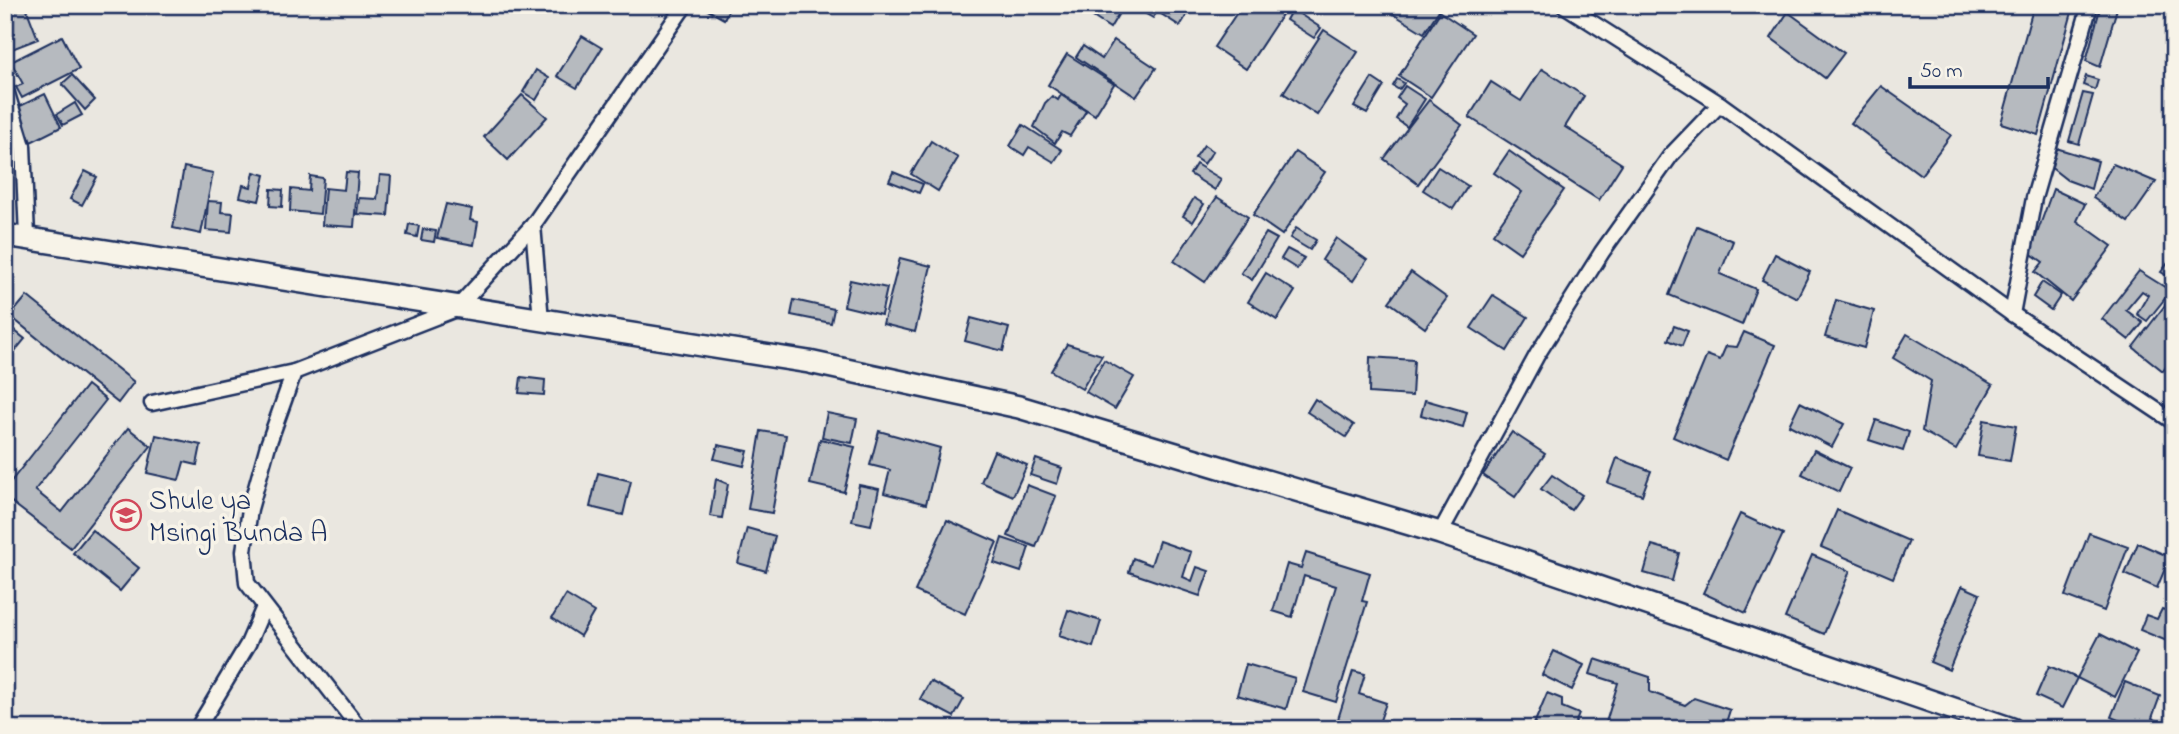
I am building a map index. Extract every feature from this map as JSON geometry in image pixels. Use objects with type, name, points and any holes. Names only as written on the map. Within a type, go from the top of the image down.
[{"type":"main road","points":[[5,235],[27,236],[456,309],[809,362],[1019,407],[1440,533],[2012,729]]},
{"type":"street","points":[[152,403],[294,372],[456,309],[533,225],[685,5]]},
{"type":"street","points":[[1564,5],[1720,104],[2012,314],[2174,422]]},
{"type":"street","points":[[2012,314],[2034,198],[2090,5]]},
{"type":"street","points":[[5,87],[23,146],[27,236]]},
{"type":"street","points":[[1440,533],[1537,355],[1602,252],[1671,155],[1720,104]]},
{"type":"street","points":[[533,225],[541,320]]},
{"type":"street","points":[[294,372],[257,483],[244,551],[247,583],[360,729]]},
{"type":"street","points":[[197,729],[248,644],[264,607]]},
{"type":"building","points":[[14,5],[25,5],[38,39],[12,49],[5,29],[5,9]]},
{"type":"building","points":[[705,5],[731,5],[724,19],[704,8]]},
{"type":"building","points":[[1100,5],[1124,5],[1110,28],[1093,17]]},
{"type":"building","points":[[1149,5],[1158,10],[1153,18],[1132,6]]},
{"type":"building","points":[[1166,5],[1193,5],[1180,26],[1161,14]]},
{"type":"building","points":[[1242,5],[1287,7],[1246,69],[1214,47]]},
{"type":"building","points":[[1398,5],[1441,7],[1424,33],[1393,14]]},
{"type":"building","points":[[2034,5],[2074,5],[2038,135],[2001,123]]},
{"type":"building","points":[[2101,5],[2118,5],[2100,67],[2086,61]]},
{"type":"building","points":[[1292,9],[1321,28],[1314,38],[1286,20]]},
{"type":"building","points":[[1440,12],[1473,34],[1431,97],[1399,76]]},
{"type":"building","points":[[1788,12],[1844,53],[1825,78],[1771,38]]},
{"type":"building","points":[[1324,30],[1358,52],[1317,115],[1283,93]]},
{"type":"building","points":[[62,36],[79,69],[22,98],[16,87],[23,84],[11,62]]},
{"type":"building","points":[[582,36],[602,48],[577,88],[557,76]]},
{"type":"building","points":[[1114,40],[1156,68],[1136,97],[1076,57],[1083,46],[1102,59]]},
{"type":"building","points":[[1067,54],[1114,84],[1095,115],[1048,85]]},
{"type":"building","points":[[1542,69],[1584,96],[1565,127],[1622,164],[1599,200],[1469,117],[1491,82],[1521,101]]},
{"type":"building","points":[[536,70],[549,78],[536,100],[523,92]]},
{"type":"building","points":[[72,75],[95,100],[85,110],[62,84]]},
{"type":"building","points":[[2086,76],[2098,80],[2095,90],[2083,85]]},
{"type":"building","points":[[1372,78],[1384,86],[1367,114],[1354,107]]},
{"type":"building","points":[[1397,79],[1404,83],[1399,90],[1393,86]]},
{"type":"building","points":[[1405,86],[1425,99],[1407,127],[1396,119],[1405,104],[1397,98]]},
{"type":"building","points":[[1881,86],[1951,135],[1921,175],[1851,123]]},
{"type":"building","points":[[2083,93],[2093,95],[2079,144],[2069,141]]},
{"type":"building","points":[[45,94],[61,127],[31,142],[14,109]]},
{"type":"building","points":[[522,95],[547,117],[508,160],[484,137]]},
{"type":"building","points":[[1061,95],[1086,111],[1070,136],[1062,132],[1055,143],[1034,127],[1045,103],[1052,96],[1058,100]]},
{"type":"building","points":[[1429,100],[1462,125],[1418,184],[1384,159]]},
{"type":"building","points":[[75,103],[82,115],[63,125],[57,114]]},
{"type":"building","points":[[1023,125],[1062,150],[1054,162],[1029,147],[1024,155],[1010,146]]},
{"type":"building","points":[[931,141],[958,158],[938,191],[911,174]]},
{"type":"building","points":[[1204,145],[1213,151],[1204,164],[1195,158]]},
{"type":"building","points":[[2056,148],[2098,161],[2091,189],[2067,180],[2049,166]]},
{"type":"building","points":[[1509,151],[1564,190],[1520,253],[1493,234],[1522,192],[1494,173]]},
{"type":"building","points":[[1295,152],[1325,172],[1282,235],[1253,215]]},
{"type":"building","points":[[1196,164],[1221,179],[1215,190],[1190,174]]},
{"type":"building","points":[[2113,164],[2156,182],[2128,222],[2093,198]]},
{"type":"building","points":[[184,167],[213,173],[201,234],[173,228]]},
{"type":"building","points":[[1438,167],[1468,186],[1453,209],[1423,190]]},
{"type":"building","points":[[85,171],[97,177],[82,205],[70,199]]},
{"type":"building","points":[[254,172],[265,175],[259,201],[240,197],[243,185],[251,187]]},
{"type":"building","points":[[346,172],[358,173],[354,227],[322,225],[325,188],[344,190]]},
{"type":"building","points":[[893,172],[923,184],[919,193],[889,181]]},
{"type":"building","points":[[380,175],[391,176],[388,216],[357,214],[359,198],[377,199]]},
{"type":"building","points":[[310,176],[323,178],[320,214],[290,211],[291,189],[309,191]]},
{"type":"building","points":[[271,189],[283,190],[282,207],[270,206]]},
{"type":"building","points":[[2053,189],[2085,204],[2077,221],[2112,246],[2071,301],[2035,272],[2043,262],[2030,253]]},
{"type":"building","points":[[1217,197],[1248,217],[1205,282],[1174,261]]},
{"type":"building","points":[[1194,198],[1204,204],[1193,222],[1183,216]]},
{"type":"building","points":[[208,201],[222,202],[221,212],[233,213],[231,232],[206,230]]},
{"type":"building","points":[[446,204],[472,209],[470,220],[478,222],[474,245],[437,238]]},
{"type":"building","points":[[409,224],[419,226],[417,237],[407,235]]},
{"type":"building","points":[[1697,226],[1733,241],[1720,274],[1756,289],[1742,325],[1669,295]]},
{"type":"building","points":[[1296,228],[1316,240],[1310,250],[1290,238]]},
{"type":"building","points":[[423,229],[436,231],[434,242],[421,240]]},
{"type":"building","points":[[1266,233],[1277,239],[1252,280],[1241,273]]},
{"type":"building","points":[[1336,238],[1367,260],[1353,281],[1322,260]]},
{"type":"building","points":[[1287,249],[1304,258],[1297,269],[1281,259]]},
{"type":"building","points":[[1775,254],[1810,272],[1797,298],[1762,280]]},
{"type":"building","points":[[900,258],[931,266],[915,332],[883,324]]},
{"type":"building","points":[[2168,263],[2174,266],[2174,280],[2161,272]]},
{"type":"building","points":[[2139,271],[2171,291],[2147,321],[2137,314],[2148,295],[2142,291],[2126,310],[2143,323],[2129,340],[2102,319]]},
{"type":"building","points":[[1411,272],[1447,298],[1425,328],[1389,302]]},
{"type":"building","points":[[1266,273],[1295,291],[1277,320],[1248,302]]},
{"type":"building","points":[[850,280],[887,288],[881,315],[844,306]]},
{"type":"building","points":[[2042,282],[2061,295],[2051,310],[2033,297]]},
{"type":"building","points":[[1493,295],[1528,317],[1507,351],[1471,328]]},
{"type":"building","points":[[27,296],[134,382],[118,403],[10,316]]},
{"type":"building","points":[[2172,296],[2174,356],[2163,371],[2133,347]]},
{"type":"building","points":[[794,300],[834,309],[831,323],[791,315]]},
{"type":"building","points":[[1836,300],[1874,311],[1864,348],[1825,337]]},
{"type":"building","points":[[971,318],[1009,328],[1003,351],[965,341]]},
{"type":"building","points":[[5,323],[25,339],[5,363]]},
{"type":"building","points":[[1674,326],[1688,331],[1682,346],[1668,340]]},
{"type":"building","points":[[1744,332],[1775,345],[1726,460],[1673,437],[1707,355],[1720,360],[1726,346],[1737,347]]},
{"type":"building","points":[[1907,334],[1993,385],[1956,450],[1922,431],[1931,381],[1893,358]]},
{"type":"building","points":[[1067,344],[1102,355],[1082,389],[1051,371]]},
{"type":"building","points":[[1370,357],[1414,360],[1412,396],[1369,393]]},
{"type":"building","points":[[1104,360],[1134,377],[1115,409],[1086,392]]},
{"type":"building","points":[[521,377],[545,380],[544,395],[519,393]]},
{"type":"building","points":[[87,385],[106,400],[35,490],[62,512],[128,428],[151,446],[71,548],[5,497],[5,489]]},
{"type":"building","points":[[1315,399],[1354,425],[1346,437],[1307,412]]},
{"type":"building","points":[[1425,400],[1467,412],[1463,427],[1421,415]]},
{"type":"building","points":[[1800,402],[1844,424],[1832,447],[1789,425]]},
{"type":"building","points":[[827,413],[857,419],[852,443],[822,437]]},
{"type":"building","points":[[1876,420],[1909,432],[1903,451],[1869,440]]},
{"type":"building","points":[[1984,420],[2016,426],[2010,461],[1978,456]]},
{"type":"building","points":[[761,431],[786,435],[772,513],[748,509]]},
{"type":"building","points":[[879,431],[940,448],[926,504],[884,493],[890,470],[870,465]]},
{"type":"building","points":[[1512,432],[1545,454],[1515,497],[1483,475]]},
{"type":"building","points":[[156,435],[201,445],[197,465],[184,462],[179,480],[147,473]]},
{"type":"building","points":[[820,439],[855,447],[844,492],[810,484]]},
{"type":"building","points":[[718,445],[748,451],[744,466],[714,459]]},
{"type":"building","points":[[1814,450],[1850,468],[1839,492],[1802,474]]},
{"type":"building","points":[[994,451],[1027,465],[1013,496],[981,482]]},
{"type":"building","points":[[1617,458],[1651,471],[1642,495],[1608,483]]},
{"type":"building","points":[[1036,459],[1062,468],[1057,484],[1030,475]]},
{"type":"building","points":[[598,473],[631,481],[623,515],[590,507]]},
{"type":"building","points":[[1552,475],[1582,495],[1571,510],[1541,489]]},
{"type":"building","points":[[716,479],[728,484],[722,518],[710,516]]},
{"type":"building","points":[[859,485],[879,489],[871,525],[852,521]]},
{"type":"building","points":[[1027,485],[1056,496],[1036,547],[1008,536]]},
{"type":"building","points":[[1837,510],[1909,541],[1893,578],[1821,547]]},
{"type":"building","points":[[1740,514],[1783,534],[1746,613],[1703,593]]},
{"type":"building","points":[[947,520],[997,542],[965,614],[915,591]]},
{"type":"building","points":[[747,528],[775,536],[766,571],[738,563]]},
{"type":"building","points":[[92,530],[139,568],[120,591],[73,553]]},
{"type":"building","points":[[2089,533],[2128,547],[2104,611],[2065,596]]},
{"type":"building","points":[[1002,538],[1029,547],[1021,572],[994,563]]},
{"type":"building","points":[[1159,541],[1191,552],[1183,577],[1192,581],[1197,567],[1209,571],[1200,596],[1129,572],[1133,558],[1151,565]]},
{"type":"building","points":[[2138,543],[2170,557],[2157,588],[2125,574]]},
{"type":"building","points":[[1652,545],[1679,553],[1672,581],[1644,573]]},
{"type":"building","points":[[1306,553],[1370,573],[1362,601],[1367,602],[1336,702],[1303,692],[1336,586],[1304,576],[1292,617],[1273,611],[1287,564],[1301,568]]},
{"type":"building","points":[[1812,555],[1850,571],[1824,634],[1785,618]]},
{"type":"building","points":[[1962,586],[1980,594],[1949,670],[1930,662]]},
{"type":"building","points":[[566,595],[594,612],[580,636],[552,618]]},
{"type":"building","points":[[2162,609],[2174,613],[2174,644],[2140,630],[2146,615],[2157,619]]},
{"type":"building","points":[[1068,610],[1101,621],[1093,647],[1059,636]]},
{"type":"building","points":[[2100,634],[2137,653],[2115,697],[2077,678]]},
{"type":"building","points":[[1554,651],[1584,665],[1572,690],[1542,675]]},
{"type":"building","points":[[1595,659],[1650,677],[1650,692],[1685,705],[1694,698],[1730,710],[1724,729],[1700,721],[1697,729],[1604,729],[1618,683],[1590,674]]},
{"type":"building","points":[[1246,664],[1295,678],[1286,709],[1237,695]]},
{"type":"building","points":[[2049,666],[2077,678],[2062,708],[2036,696]]},
{"type":"building","points":[[1353,671],[1365,674],[1359,694],[1386,703],[1377,729],[1338,719]]},
{"type":"building","points":[[930,681],[964,699],[954,717],[920,699]]},
{"type":"building","points":[[2125,682],[2160,696],[2152,718],[2174,729],[2140,729],[2111,717]]},
{"type":"building","points":[[1547,693],[1562,699],[1562,707],[1579,714],[1573,729],[1532,729]]},
{"type":"place","name":"Shule ya Msingi Bunda A","points":[[126,515]]}]
